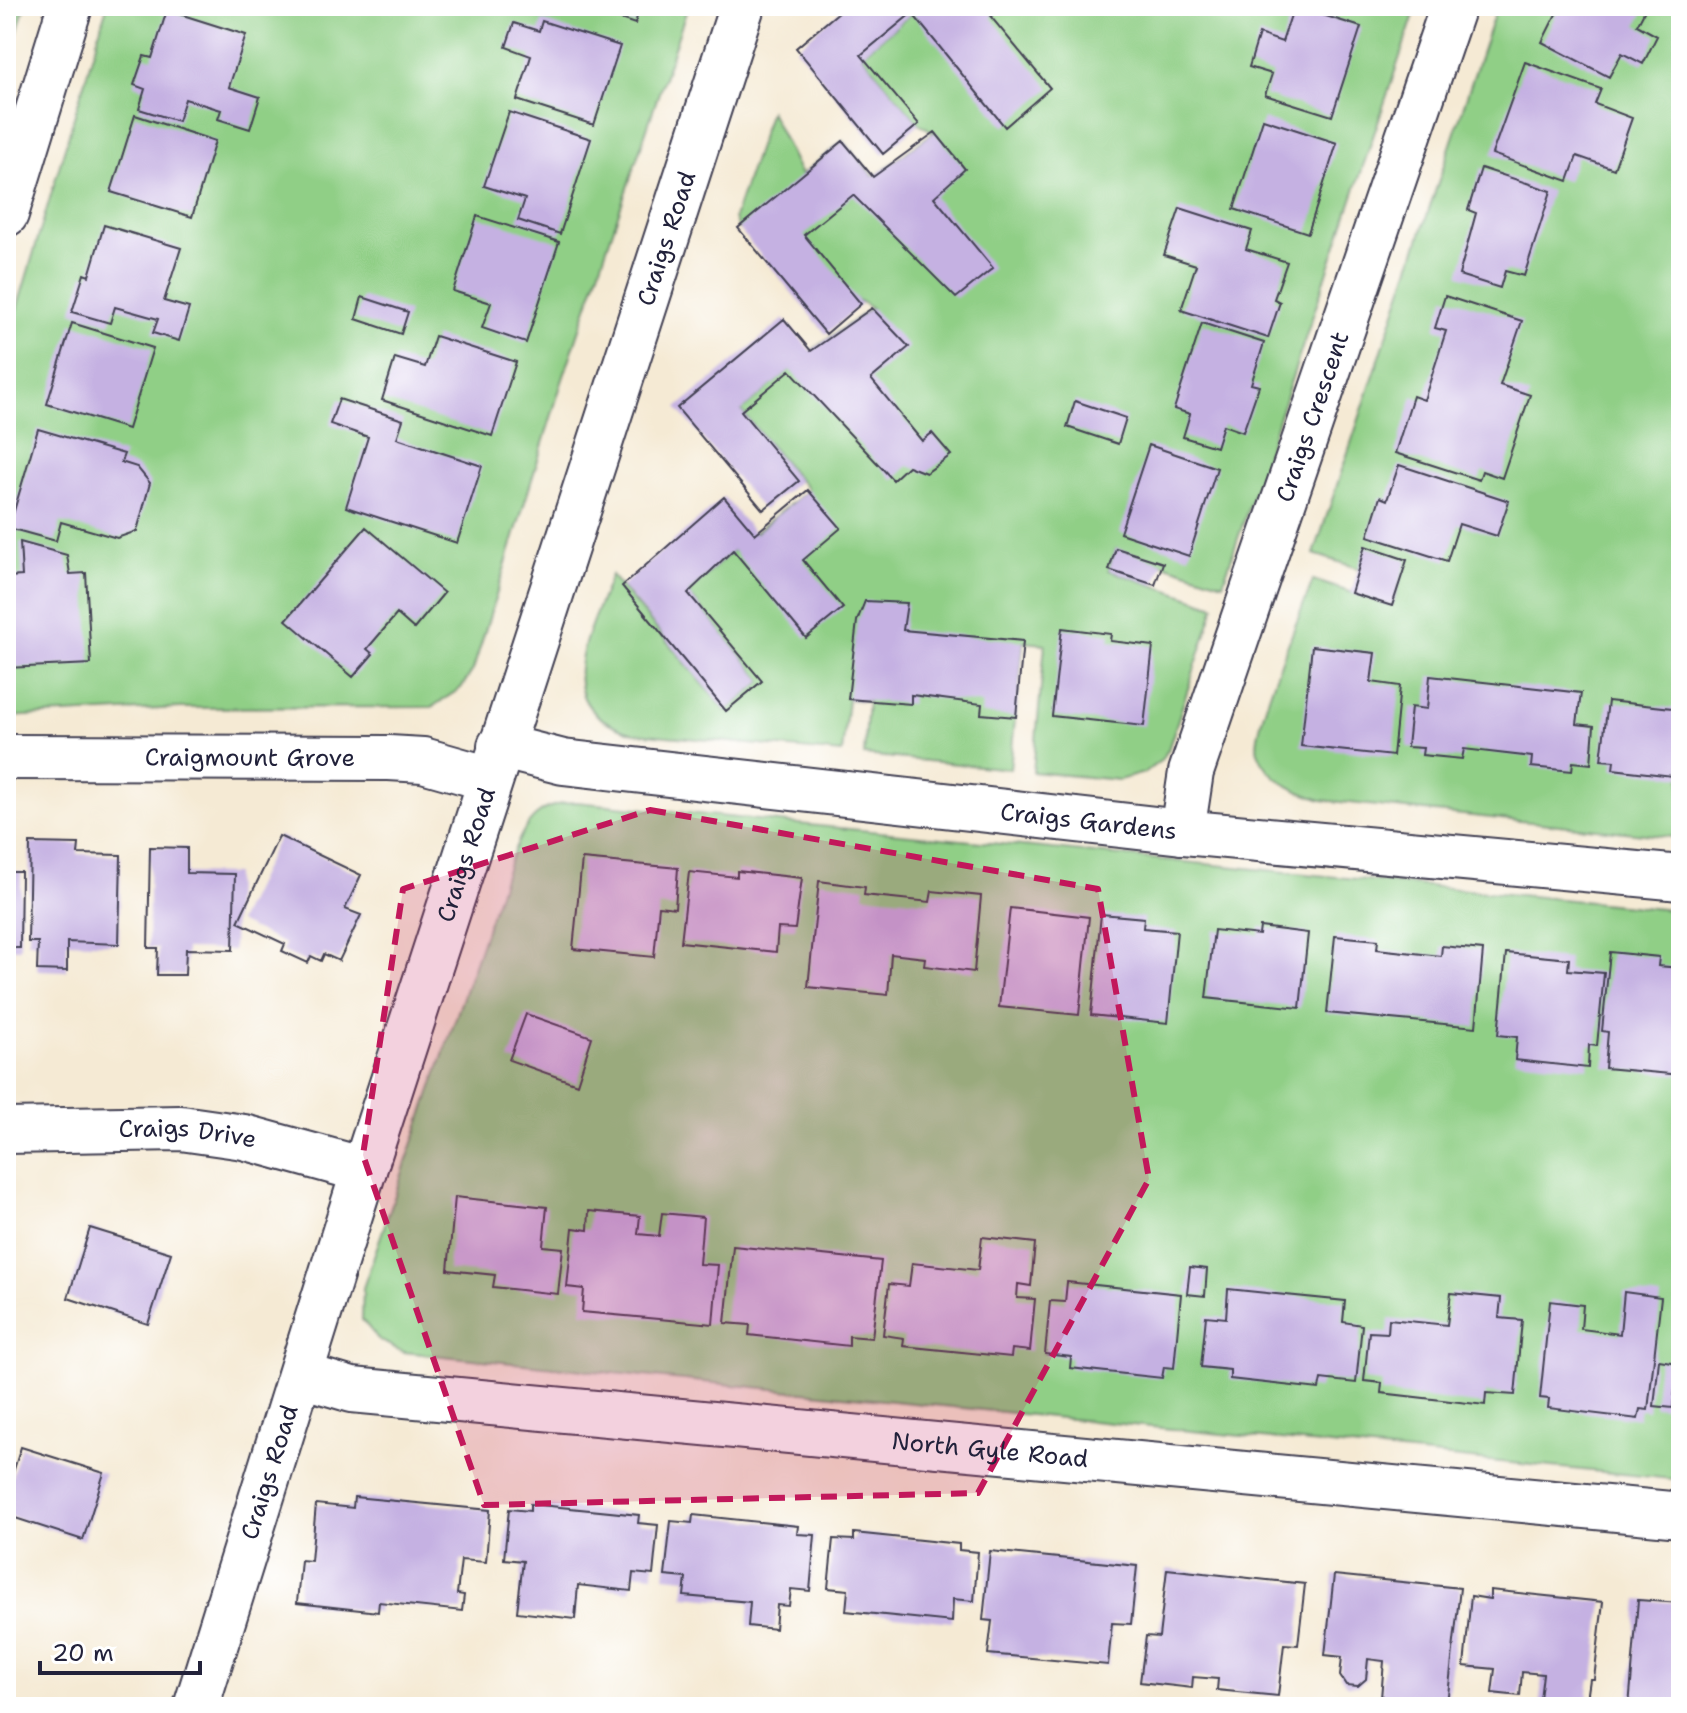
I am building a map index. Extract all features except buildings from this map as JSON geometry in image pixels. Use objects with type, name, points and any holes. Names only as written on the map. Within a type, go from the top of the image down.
[{"type":"street","points":[[6,214],[70,6]]},
{"type":"street","name":"Craigs Road","points":[[196,1707],[364,1170],[742,6]]},
{"type":"street","name":"Craigs Crescent","points":[[1182,832],[1191,772],[1453,6]]},
{"type":"street","name":"Craigmount Grove","points":[[6,757],[389,758],[495,763]]},
{"type":"street","name":"Craigs Gardens","points":[[495,763],[563,762],[1182,832],[1681,878]]},
{"type":"street","name":"Craigs Drive","points":[[6,1131],[181,1128],[244,1137],[364,1170]]},
{"type":"street","name":"North Gyle Road","points":[[301,1375],[352,1390],[1681,1515]]},
{"type":"highlighted area","points":[[650,810],[1098,889],[1149,1179],[978,1493],[484,1505],[363,1155],[403,889]]},
{"type":"green space","points":[[6,6],[25,6],[6,70]]},
{"type":"green space","points":[[107,6],[688,6],[562,382],[473,670],[461,688],[432,707],[180,708],[6,717],[6,346]]},
{"type":"green space","points":[[921,6],[1417,6],[1223,583],[1116,549],[1109,570],[1215,606],[1168,750],[1160,761],[1144,773],[1119,780],[1033,772],[1045,644],[1023,642],[1010,769],[864,755],[868,701],[848,699],[842,753],[635,733],[607,722],[589,707],[581,689],[584,646],[611,575],[726,711],[762,681],[688,593],[733,550],[808,490],[741,411],[811,351],[871,308],[738,228],[734,218],[770,111],[801,175],[843,141],[874,177],[934,132],[919,124],[861,55]]},
{"type":"green space","points":[[1497,6],[1681,6],[1681,838],[1321,800],[1275,777],[1258,752],[1258,739],[1269,696],[1313,580],[1392,606],[1400,582],[1314,554]]},
{"type":"green space","points":[[576,802],[1681,911],[1681,1480],[403,1352],[379,1340],[362,1320],[363,1288],[509,863],[532,819],[550,807]]}]
